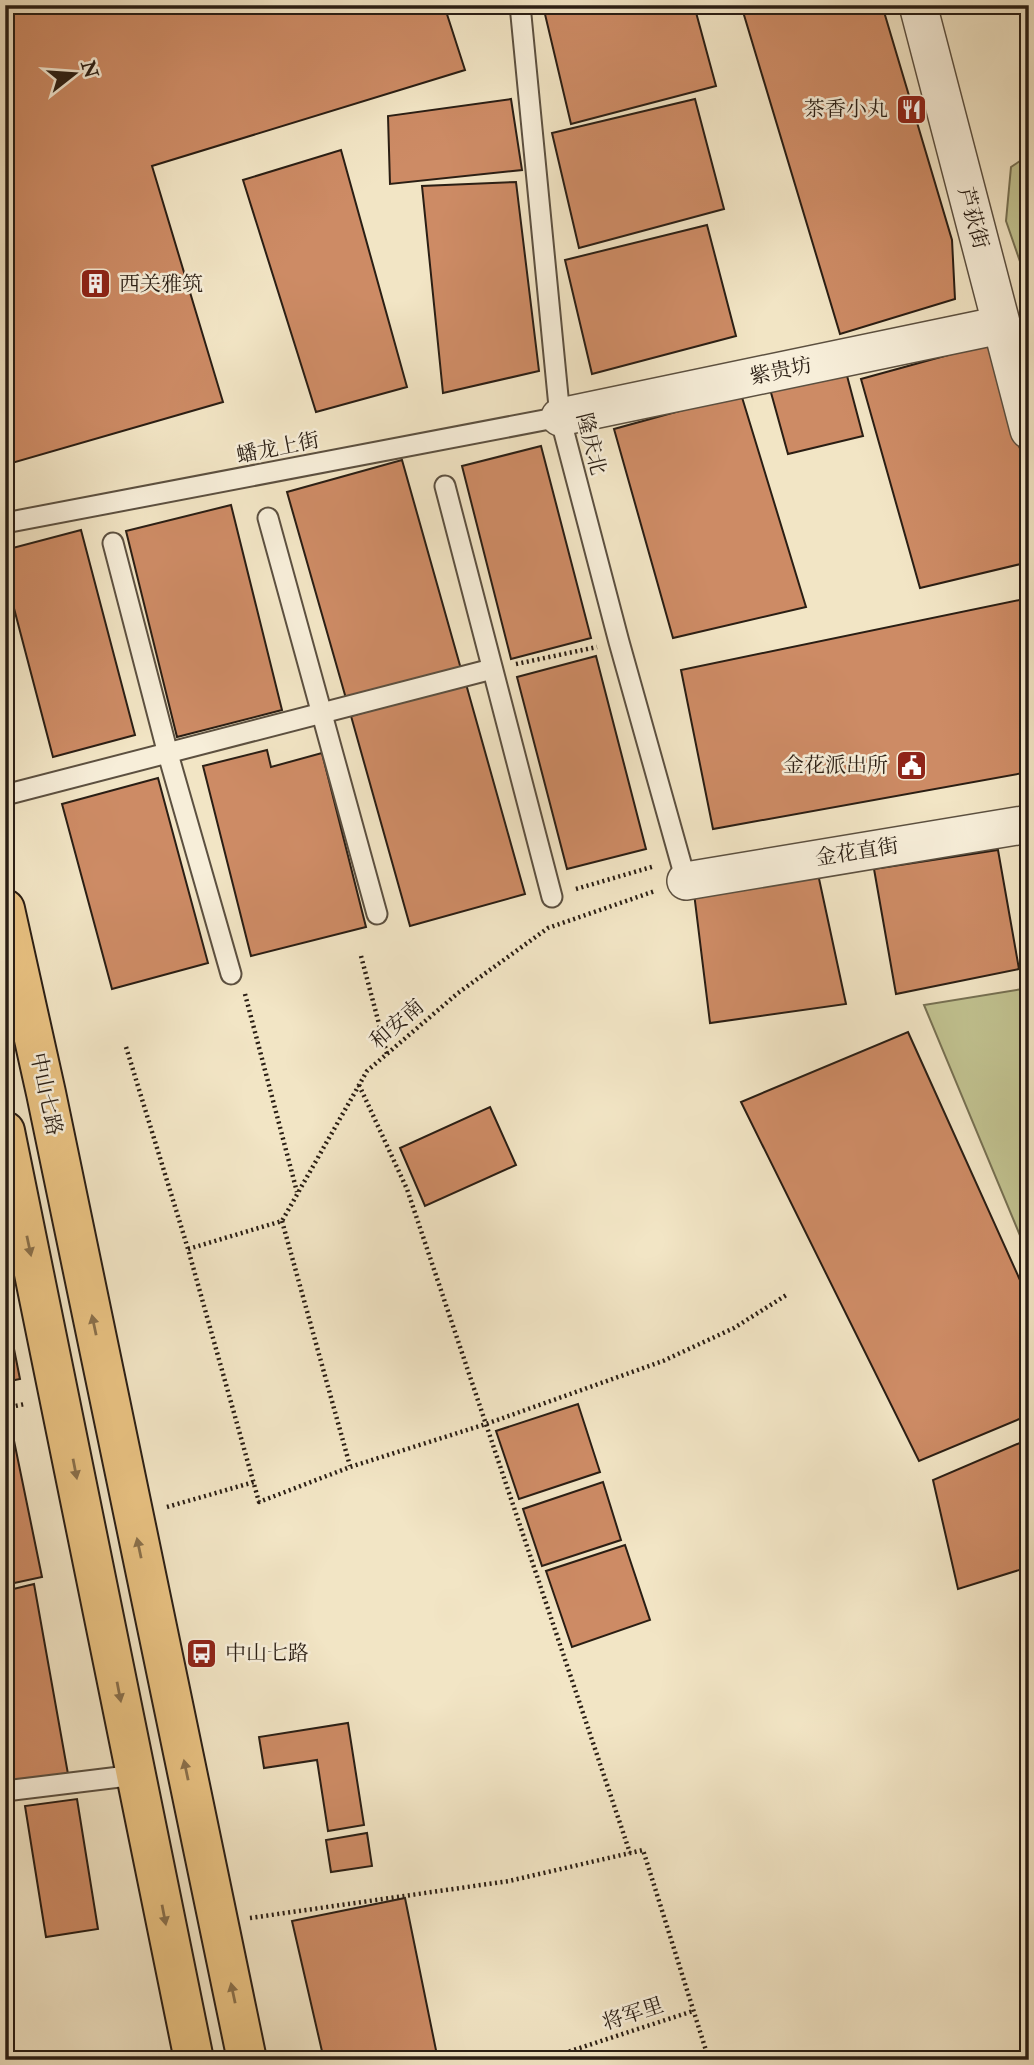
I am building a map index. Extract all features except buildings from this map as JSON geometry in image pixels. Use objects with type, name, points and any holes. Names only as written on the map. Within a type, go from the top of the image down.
[{"type":"main road","name":"中山七路","points":[[5,909],[46,1093],[247,2060]]},
{"type":"main road","points":[[5,1131],[194,2060]]},
{"type":"street","name":"芦荻街","points":[[918,5],[1029,430]]},
{"type":"street","name":"紫贵坊","points":[[560,417],[1001,325]]},
{"type":"street","name":"金花直街","points":[[683,870],[1029,824]]},
{"type":"lane","name":"隆庆北","points":[[520,5],[560,417],[683,870]]},
{"type":"lane","name":"蟠龙上街","points":[[5,523],[560,417]]},
{"type":"lane","points":[[445,486],[552,897]]},
{"type":"lane","points":[[268,518],[377,914]]},
{"type":"lane","points":[[113,543],[168,754],[231,974]]},
{"type":"lane","points":[[5,795],[492,669]]},
{"type":"lane","points":[[5,1791],[136,1775]]},
{"type":"path","points":[[492,669],[619,642]]},
{"type":"path","points":[[552,897],[683,870]]},
{"type":"path","name":"和安南","points":[[282,1221],[367,1071],[457,993],[548,928],[610,905],[683,870]]},
{"type":"path","points":[[360,956],[387,1054]]},
{"type":"path","points":[[244,990],[298,1194]]},
{"type":"path","points":[[126,1047],[188,1249],[259,1502],[350,1467],[486,1424],[663,1362],[734,1328],[788,1294]]},
{"type":"path","points":[[359,1085],[407,1189],[630,1853]]},
{"type":"path","points":[[188,1249],[282,1221],[350,1467]]},
{"type":"path","points":[[133,1517],[254,1482]]},
{"type":"path","points":[[218,1923],[509,1881],[643,1850],[709,2060]]},
{"type":"path","name":"将军里","points":[[543,2060],[693,2011]]},
{"type":"green space","points":[[1029,155],[1029,279],[1025,276],[1006,221],[1011,167]]},
{"type":"green space","points":[[1029,988],[1029,1257],[924,1005]]},
{"type":"place","name":"茶香小丸","points":[[911,109]]},
{"type":"place","name":"西关雅筑","points":[[96,284]]},
{"type":"place","name":"金花派出所","points":[[911,765]]},
{"type":"place","name":"中山七路","points":[[202,1653]]}]
